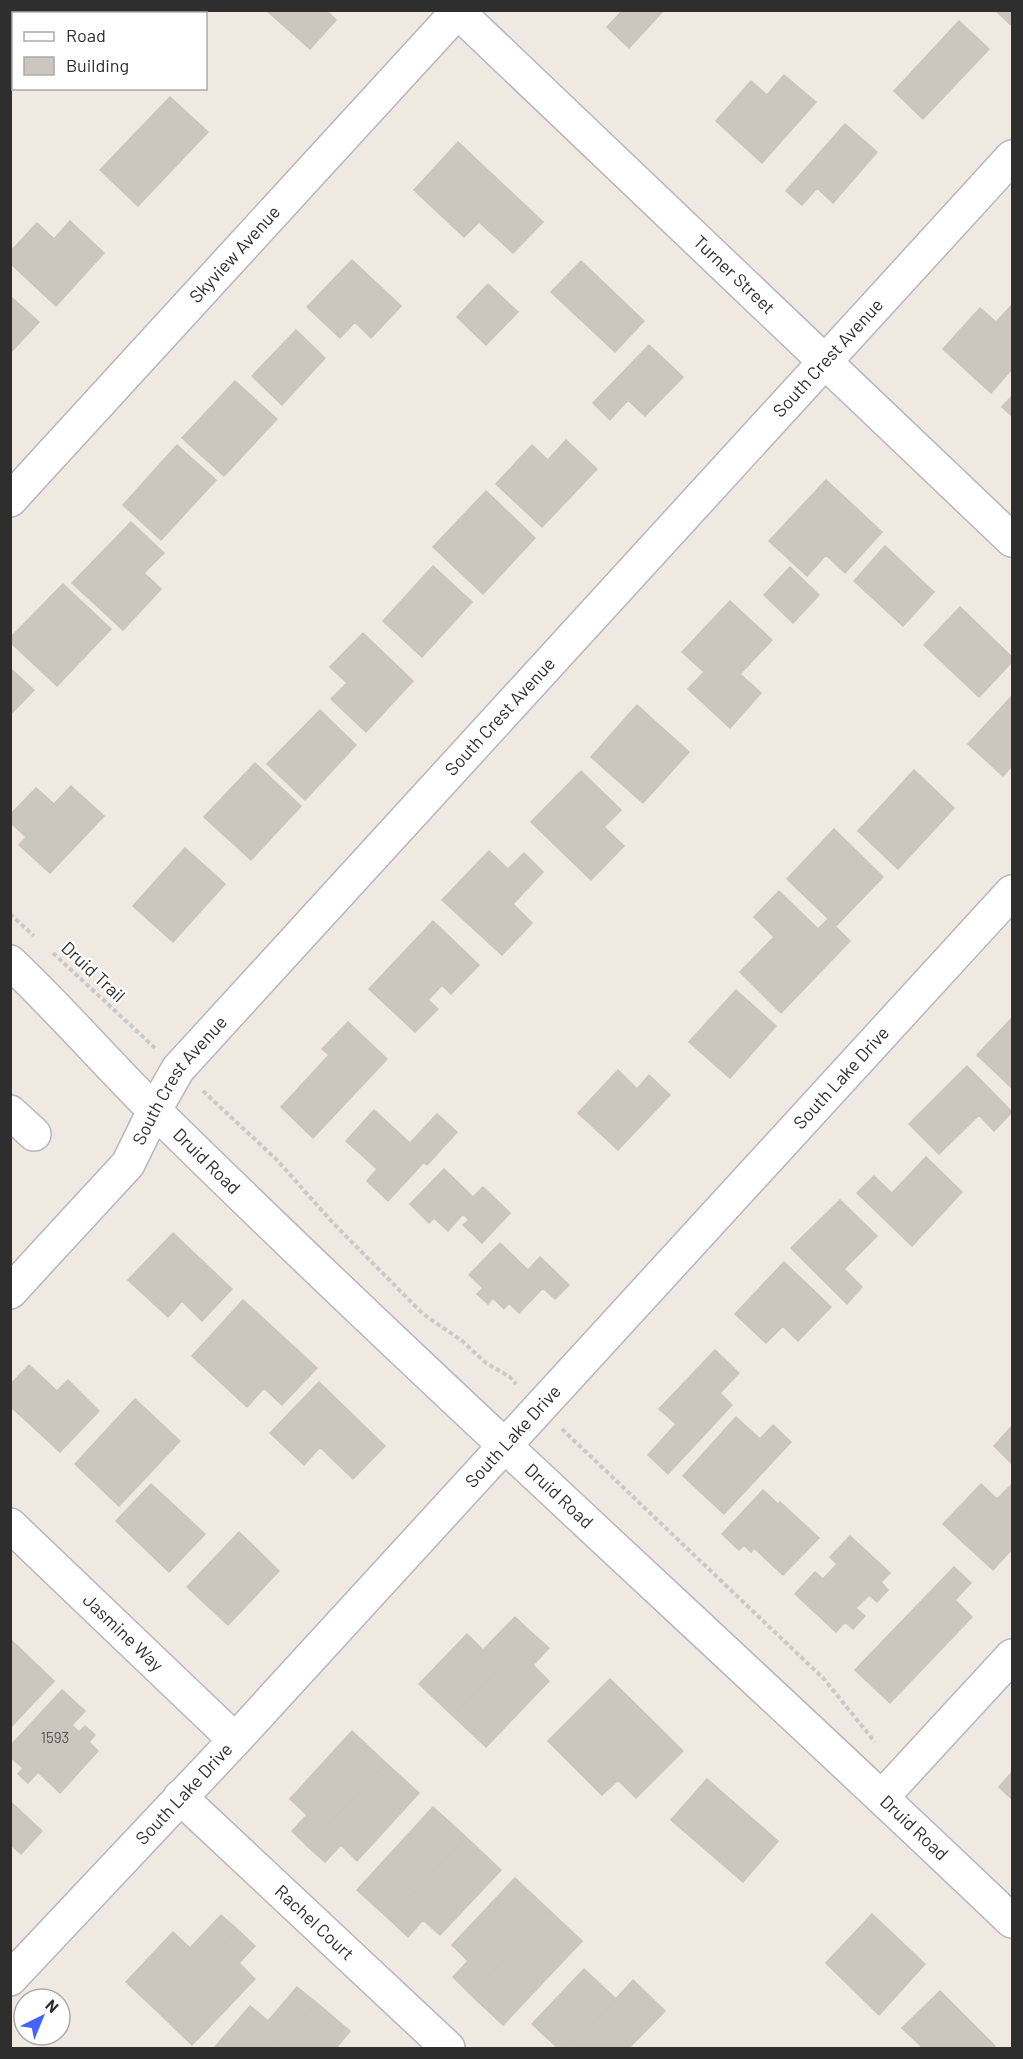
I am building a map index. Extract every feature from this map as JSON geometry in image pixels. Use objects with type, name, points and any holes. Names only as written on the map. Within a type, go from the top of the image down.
[{"type":"street","name":"Turner Street","points":[[458,11],[1012,540]]},
{"type":"street","name":"Skyview Avenue","points":[[10,500],[458,11]]},
{"type":"street","name":"South Crest Avenue","points":[[10,1292],[128,1164],[178,1069],[1012,157]]},
{"type":"street","name":"South Lake Drive","points":[[10,1978],[235,1740],[1012,892]]},
{"type":"street","name":"Druid Road","points":[[10,962],[154,1111],[505,1446],[1012,1921]]},
{"type":"street","name":"Jasmine Way","points":[[10,1525],[235,1740]]},
{"type":"street","points":[[882,1797],[1012,1656]]},
{"type":"street","name":"Rachel Court","points":[[180,1797],[448,2049]]},
{"type":"path","name":"Druid Trail","points":[[10,914],[36,938]]},
{"type":"path","name":"Druid Trail","points":[[45,946],[157,1050]]},
{"type":"building","points":[[266,10],[326,10],[336,20],[310,49]]},
{"type":"building","points":[[623,10],[664,10],[629,48],[607,27]]},
{"type":"building","points":[[995,10],[1012,10],[1010,24]]},
{"type":"building","points":[[959,21],[989,49],[923,119],[894,91]]},
{"type":"building","points":[[784,75],[816,102],[762,163],[716,121],[751,81],[767,95]]},
{"type":"building","points":[[170,97],[208,132],[138,206],[100,170]]},
{"type":"building","points":[[845,124],[877,152],[833,203],[817,188],[802,205],[786,191]]},
{"type":"building","points":[[458,142],[543,222],[513,253],[479,222],[464,237],[414,190]]},
{"type":"building","points":[[70,221],[104,253],[56,306],[10,263],[10,252],[37,223],[54,239]]},
{"type":"building","points":[[352,260],[401,306],[371,338],[355,322],[340,338],[307,307]]},
{"type":"building","points":[[581,261],[644,321],[615,352],[551,292]]},
{"type":"building","points":[[488,284],[518,312],[486,345],[457,317]]},
{"type":"building","points":[[10,296],[39,322],[10,353]]},
{"type":"building","points":[[1012,305],[1012,369],[991,393],[943,349],[980,308],[996,322]]},
{"type":"building","points":[[296,330],[325,358],[282,405],[252,376]]},
{"type":"building","points":[[649,345],[683,377],[645,416],[628,400],[610,420],[593,403]]},
{"type":"building","points":[[235,381],[277,419],[224,476],[182,438]]},
{"type":"building","points":[[1012,396],[1012,416],[1002,407]]},
{"type":"building","points":[[566,440],[597,469],[542,527],[496,484],[532,445],[548,460]]},
{"type":"building","points":[[177,445],[216,480],[161,540],[123,505]]},
{"type":"building","points":[[826,480],[882,532],[845,573],[826,555],[807,576],[769,541]]},
{"type":"building","points":[[486,491],[535,538],[483,594],[433,547]]},
{"type":"building","points":[[131,522],[164,553],[144,573],[161,589],[123,630],[72,583]]},
{"type":"building","points":[[885,546],[934,592],[903,626],[854,581]]},
{"type":"building","points":[[433,566],[472,602],[422,657],[383,621]]},
{"type":"building","points":[[790,567],[819,595],[793,623],[764,595]]},
{"type":"building","points":[[63,584],[111,629],[57,686],[10,642],[10,638]]},
{"type":"building","points":[[730,601],[772,640],[740,674],[761,693],[730,728],[688,689],[704,672],[682,652]]},
{"type":"building","points":[[960,607],[1012,657],[1012,662],[979,697],[924,645]]},
{"type":"building","points":[[363,633],[413,681],[366,732],[331,699],[347,683],[330,667]]},
{"type":"building","points":[[10,668],[34,690],[10,715]]},
{"type":"building","points":[[1012,696],[1012,766],[1003,776],[968,744]]},
{"type":"building","points":[[637,705],[689,752],[643,803],[591,757]]},
{"type":"building","points":[[320,710],[356,745],[305,800],[267,764]]},
{"type":"building","points":[[255,763],[301,806],[251,860],[204,817]]},
{"type":"building","points":[[914,770],[954,808],[898,869],[858,831]]},
{"type":"building","points":[[581,771],[621,810],[604,827],[624,846],[591,880],[531,822]]},
{"type":"building","points":[[71,786],[104,816],[50,873],[19,845],[26,837],[10,822],[10,815],[36,788],[54,804]]},
{"type":"building","points":[[834,829],[883,877],[836,926],[787,879]]},
{"type":"building","points":[[185,848],[225,884],[173,942],[133,906]]},
{"type":"building","points":[[489,851],[508,869],[524,853],[543,872],[513,904],[532,923],[502,955],[442,900]]},
{"type":"building","points":[[779,891],[818,929],[828,919],[850,941],[781,1013],[740,972],[774,937],[754,917]]},
{"type":"building","points":[[433,921],[479,965],[451,994],[442,985],[428,1000],[438,1009],[415,1032],[369,989]]},
{"type":"building","points":[[736,990],[776,1026],[730,1078],[689,1042]]},
{"type":"building","points":[[1012,1018],[1012,1088],[977,1055]]},
{"type":"building","points":[[348,1022],[387,1059],[313,1138],[281,1107],[329,1055],[322,1049]]},
{"type":"building","points":[[967,1066],[1012,1112],[994,1131],[979,1115],[939,1154],[909,1124]]},
{"type":"building","points":[[618,1070],[637,1089],[649,1075],[670,1095],[618,1150],[578,1113]]},
{"type":"building","points":[[374,1110],[410,1143],[437,1114],[457,1132],[427,1165],[424,1162],[388,1201],[367,1181],[377,1169],[346,1141]]},
{"type":"building","points":[[926,1157],[962,1192],[912,1246],[857,1193],[874,1176],[892,1193]]},
{"type":"building","points":[[444,1169],[473,1197],[483,1187],[510,1213],[482,1243],[463,1225],[469,1220],[463,1214],[448,1231],[434,1218],[429,1223],[410,1204]]},
{"type":"building","points":[[840,1200],[877,1236],[844,1269],[862,1287],[847,1304],[791,1248]]},
{"type":"building","points":[[173,1233],[232,1289],[202,1321],[182,1301],[168,1317],[128,1280]]},
{"type":"building","points":[[500,1243],[528,1270],[540,1257],[569,1285],[555,1299],[543,1288],[519,1313],[509,1303],[504,1309],[493,1298],[488,1304],[477,1294],[483,1288],[469,1275]]},
{"type":"building","points":[[784,1262],[831,1307],[798,1341],[783,1326],[766,1343],[735,1314]]},
{"type":"building","points":[[243,1300],[317,1368],[282,1405],[264,1388],[247,1407],[192,1356]]},
{"type":"building","points":[[715,1350],[739,1373],[720,1393],[732,1405],[668,1474],[648,1455],[676,1424],[659,1409]]},
{"type":"building","points":[[29,1365],[57,1391],[68,1380],[99,1411],[60,1452],[10,1406],[10,1385]]},
{"type":"building","points":[[319,1382],[385,1446],[353,1479],[320,1447],[304,1465],[270,1433]]},
{"type":"building","points":[[135,1399],[180,1441],[119,1506],[75,1464]]},
{"type":"building","points":[[736,1417],[760,1439],[773,1425],[791,1442],[724,1514],[683,1476]]},
{"type":"building","points":[[1012,1426],[1012,1464],[994,1446]]},
{"type":"building","points":[[151,1484],[205,1534],[169,1572],[116,1521]]},
{"type":"building","points":[[981,1484],[997,1499],[1012,1484],[1012,1549],[993,1570],[943,1524]]},
{"type":"building","points":[[763,1490],[778,1504],[780,1502],[819,1538],[783,1575],[754,1548],[751,1552],[744,1545],[739,1550],[722,1534]]},
{"type":"building","points":[[239,1532],[279,1571],[228,1625],[187,1587]]},
{"type":"building","points":[[850,1536],[890,1573],[881,1582],[888,1590],[877,1602],[869,1595],[856,1608],[865,1616],[853,1629],[845,1622],[836,1632],[795,1594],[815,1572],[823,1579],[837,1564],[830,1557]]},
{"type":"building","points":[[954,1567],[971,1583],[955,1600],[972,1617],[890,1703],[855,1670]]},
{"type":"building","points":[[515,1617],[532,1633],[453,1716],[419,1684],[467,1634],[483,1650]]},
{"type":"building","points":[[532,1633],[549,1648],[533,1665],[549,1681],[486,1747],[453,1716]]},
{"type":"building","points":[[10,1639],[54,1681],[10,1728]]},
{"type":"building","points":[[610,1679],[683,1751],[636,1798],[618,1780],[602,1795],[548,1741]]},
{"type":"building","points":[[62,1690],[85,1711],[72,1725],[79,1732],[85,1726],[95,1735],[89,1742],[98,1751],[60,1793],[38,1772],[28,1783],[18,1774],[23,1768],[10,1757],[10,1746]]},
{"type":"building","points":[[352,1731],[386,1763],[308,1847],[292,1831],[307,1815],[290,1799]]},
{"type":"building","points":[[386,1763],[419,1793],[357,1861],[341,1845],[325,1862],[308,1847]]},
{"type":"building","points":[[1012,1772],[1012,1799],[999,1787]]},
{"type":"building","points":[[707,1779],[778,1841],[743,1882],[671,1820]]},
{"type":"building","points":[[12,1803],[42,1831],[21,1854],[10,1844]]},
{"type":"building","points":[[433,1807],[466,1837],[389,1919],[357,1890]]},
{"type":"building","points":[[466,1837],[501,1870],[440,1935],[423,1920],[408,1937],[389,1919]]},
{"type":"building","points":[[515,1878],[549,1910],[471,1995],[453,1977],[468,1961],[452,1945]]},
{"type":"building","points":[[549,1910],[582,1941],[503,2025],[471,1995]]},
{"type":"building","points":[[872,1914],[925,1964],[879,2015],[826,1963]]},
{"type":"building","points":[[221,1915],[238,1930],[159,2013],[126,1982],[173,1932],[190,1948]]},
{"type":"building","points":[[238,1930],[255,1946],[239,1963],[255,1979],[192,2045],[159,2013]]},
{"type":"building","points":[[584,1969],[616,1999],[571,2048],[558,2048],[532,2024]]},
{"type":"building","points":[[633,1980],[665,2011],[629,2048],[571,2048]]},
{"type":"building","points":[[297,1987],[317,2003],[277,2048],[214,2048],[250,2006],[268,2021]]},
{"type":"building","points":[[940,1991],[995,2046],[993,2048],[923,2048],[902,2028]]},
{"type":"building","points":[[317,2003],[350,2031],[336,2048],[277,2048]]}]
